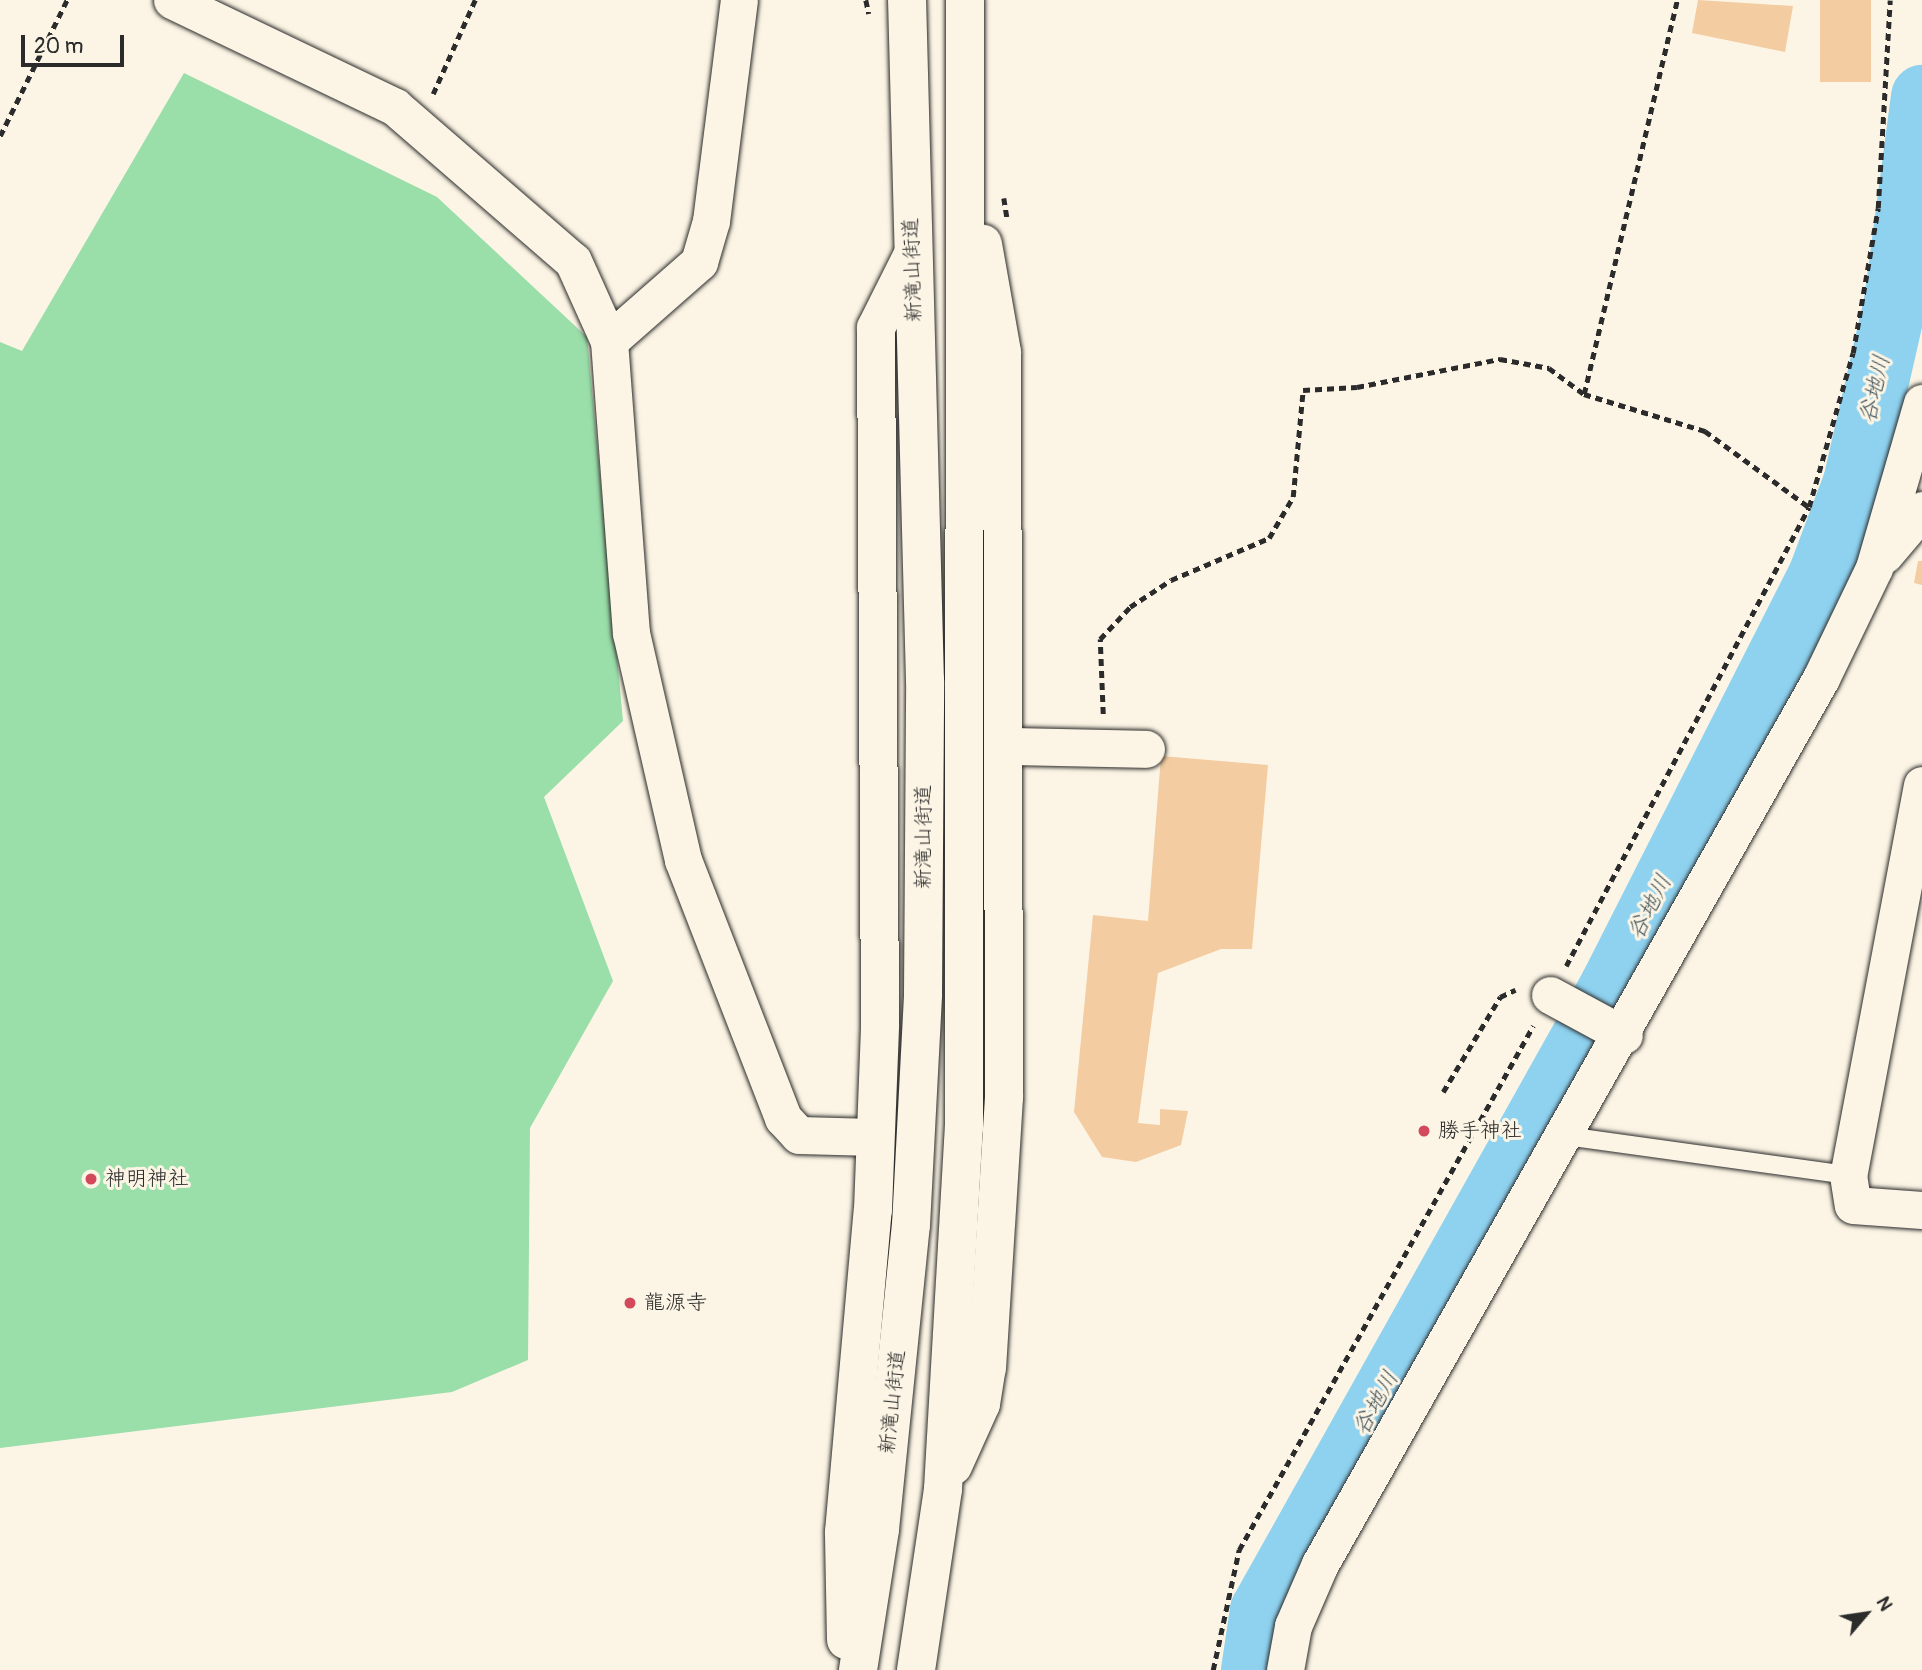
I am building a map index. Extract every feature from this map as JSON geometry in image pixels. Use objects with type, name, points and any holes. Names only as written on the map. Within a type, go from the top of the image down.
[{"type":"main road","name":"新滝山街道","points":[[858,1670],[880,1529],[909,1238],[923,994],[925,681],[907,0]]},
{"type":"main road","name":"新滝山街道","points":[[916,1670],[943,1489],[966,1031],[965,0]]},
{"type":"main road","points":[[943,1489],[981,1404],[987,1368],[1004,1098],[1007,746],[1002,352],[966,145]]},
{"type":"main road","points":[[846,1670],[844,1532],[874,1137],[883,732],[876,328],[912,257]]},
{"type":"street","points":[[172,0],[327,70],[395,107],[573,261],[609,341],[631,633],[683,860],[783,1118],[799,1135],[874,1137]]},
{"type":"street","points":[[609,341],[699,262],[711,221],[739,0]]},
{"type":"street","points":[[1284,1670],[1293,1626],[1320,1564],[1566,1136],[1616,1031],[1821,678],[1874,568],[1922,403]]},
{"type":"street","points":[[1874,568],[1922,510]]},
{"type":"street","points":[[1007,746],[1103,745],[1146,749]]},
{"type":"street","points":[[1922,785],[1848,1175],[1853,1205],[1922,1210]]},
{"type":"street","points":[[1559,1000],[1616,1031]]},
{"type":"lane","points":[[1566,1136],[1848,1175]]},
{"type":"path","points":[[0,136],[67,0]]},
{"type":"path","points":[[419,127],[475,0]]},
{"type":"path","points":[[866,0],[866,9]]},
{"type":"path","points":[[1584,394],[1676,0]]},
{"type":"path","points":[[1213,1670],[1239,1550],[1559,1000],[1809,507],[1853,353],[1878,208],[1890,0]]},
{"type":"path","points":[[1103,745],[1100,639],[1130,607],[1171,580],[1269,538],[1293,497],[1303,390],[1357,387],[1500,359],[1549,368],[1584,394],[1705,430],[1809,507]]},
{"type":"path","points":[[1443,1093],[1477,1031],[1500,997],[1517,989],[1559,1000]]},
{"type":"green space","points":[[184,73],[437,197],[587,337],[623,721],[544,797],[613,981],[530,1128],[528,1360],[452,1392],[0,1448],[0,342],[22,351]]},
{"type":"building","points":[[1698,0],[1793,6],[1785,52],[1692,33]]},
{"type":"building","points":[[1820,0],[1871,0],[1871,82],[1820,82]]},
{"type":"building","points":[[1918,561],[1922,561],[1922,585],[1914,583]]},
{"type":"building","points":[[1161,756],[1268,765],[1252,949],[1221,949],[1158,973],[1138,1123],[1160,1125],[1160,1109],[1188,1111],[1181,1145],[1136,1162],[1102,1157],[1074,1112],[1093,915],[1148,921]]},
{"type":"waterway","name":"谷地川","points":[[1252,1670],[1261,1610],[1611,985],[1819,575],[1854,482],[1895,301],[1922,96]]},
{"type":"place","name":"勝手神社","points":[[1424,1131]]},
{"type":"place","name":"神明神社","points":[[91,1179]]},
{"type":"place","name":"龍源寺","points":[[630,1303]]}]
